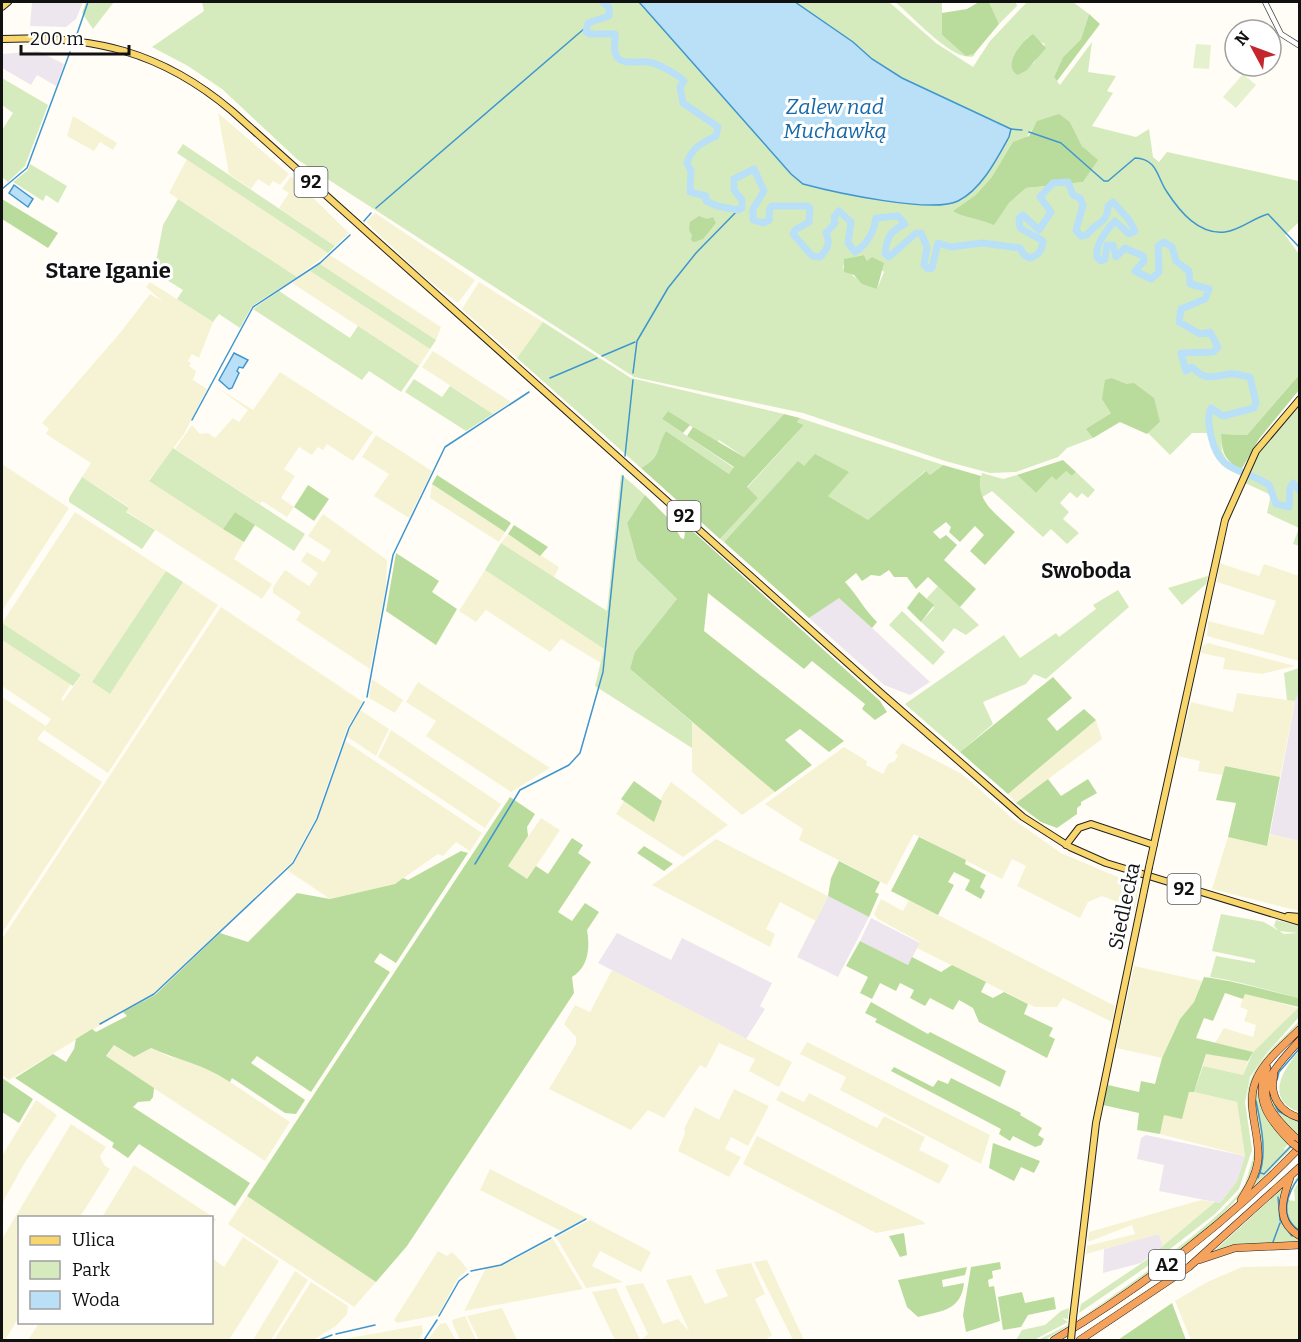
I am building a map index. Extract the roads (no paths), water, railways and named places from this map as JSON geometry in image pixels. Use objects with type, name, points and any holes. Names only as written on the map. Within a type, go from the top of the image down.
[{"type":"highway","points":[[1235,1210],[1250,1186],[1257,1165],[1258,1143],[1252,1096],[1259,1074],[1299,1029]]},
{"type":"highway","points":[[1299,1040],[1276,1067],[1268,1081],[1267,1102],[1276,1120],[1296,1141],[1299,1148]]},
{"type":"highway","points":[[1269,1063],[1261,1087],[1264,1107],[1273,1124],[1296,1141]]},
{"type":"highway","points":[[1276,1067],[1272,1086],[1277,1103],[1290,1115],[1299,1118]]},
{"type":"highway","name":"A2","points":[[1054,1341],[1150,1277],[1235,1210],[1299,1148]]},
{"type":"highway","name":"A2","points":[[1080,1341],[1197,1261],[1299,1167]]},
{"type":"highway","points":[[1290,1177],[1282,1198],[1282,1212],[1288,1226],[1299,1236]]},
{"type":"highway","points":[[1197,1261],[1235,1248],[1299,1245]]},
{"type":"main road","points":[[2,4],[8,2]]},
{"type":"main road","name":"92","points":[[2,37],[69,39],[127,51],[183,75],[214,96],[1007,804],[1066,844],[1127,871],[1299,922]]},
{"type":"main road","name":"Siedlecka","points":[[1071,1341],[1096,1123],[1222,530],[1239,484],[1248,467],[1264,441],[1299,399]]},
{"type":"main road","points":[[1066,844],[1079,828],[1091,824],[1154,845]]},
{"type":"main road","name":"92","points":[[1281,916],[1299,916]]},
{"type":"street","points":[[1264,2],[1281,34],[1299,46]]},
{"type":"water","name":"Zalew nad Muchawką","points":[[639,2],[795,2],[853,42],[872,59],[902,78],[1011,129],[1009,137],[981,182],[958,201],[945,204],[927,205],[882,200],[803,184],[791,174]]},
{"type":"water","points":[[14,185],[33,199],[28,207],[9,193]]},
{"type":"water","points":[[234,353],[248,360],[243,368],[239,367],[237,371],[239,373],[232,388],[229,389],[219,380]]},
{"type":"waterway","points":[[77,34],[88,2]]},
{"type":"waterway","points":[[603,2],[609,7],[609,16],[588,23],[586,32],[615,34],[615,51],[620,59],[627,62],[652,63],[677,75],[684,81],[680,87],[683,103],[718,127],[716,136],[698,146],[689,158],[687,163],[691,171],[690,192],[706,196],[706,201],[717,206],[738,210],[742,208],[742,200],[734,190],[734,179],[754,169],[764,191],[753,209],[753,220],[763,223],[769,220],[770,208],[773,206],[807,206],[810,208],[809,222],[795,230],[793,234],[812,256],[820,257],[826,249],[828,243],[826,233],[835,223],[834,217],[839,211],[851,222],[848,243],[855,252],[869,237],[876,218],[898,216],[905,224],[896,229],[888,239],[885,254],[889,257],[916,233],[921,233],[927,247],[924,265],[928,269],[932,268],[938,243],[951,247],[982,243],[1020,248],[1024,255],[1030,258],[1039,252],[1043,241],[1020,228],[1019,218],[1023,215],[1039,230],[1051,212],[1040,197],[1053,183],[1068,182],[1073,195],[1080,198],[1083,205],[1076,230],[1081,236],[1087,235],[1103,220],[1108,206],[1113,202],[1129,220],[1135,231],[1129,234],[1115,221],[1105,233],[1098,247],[1097,257],[1101,261],[1105,259],[1107,245],[1113,245],[1116,257],[1125,248],[1143,256],[1144,261],[1135,271],[1151,279],[1159,272],[1158,246],[1164,242],[1172,247],[1176,261],[1189,271],[1190,284],[1209,289],[1205,299],[1181,309],[1179,322],[1200,334],[1210,332],[1218,347],[1213,352],[1181,353],[1186,371],[1192,367],[1209,377],[1231,374],[1250,377],[1256,403],[1254,408],[1223,416],[1211,408],[1209,418],[1211,436],[1220,458],[1234,469],[1269,485],[1276,504],[1289,507],[1290,488],[1293,483],[1300,491]]},
{"type":"waterway","points":[[376,208],[585,28]]},
{"type":"waterway","points":[[2,189],[27,168],[70,52]]},
{"type":"waterway","points":[[1011,129],[1022,130]]},
{"type":"waterway","points":[[1029,132],[1061,143],[1104,181],[1108,181],[1135,158],[1143,159],[1156,170],[1164,187],[1184,214],[1207,230],[1231,231],[1268,214],[1300,248]]},
{"type":"waterway","points":[[633,373],[637,341],[668,288],[696,253],[738,210]]},
{"type":"waterway","points":[[364,221],[371,213]]},
{"type":"waterway","points":[[192,420],[253,307],[320,263],[350,235]]},
{"type":"waterway","points":[[602,356],[635,342]]},
{"type":"waterway","points":[[550,378],[597,358]]},
{"type":"waterway","points":[[625,456],[633,380]]},
{"type":"waterway","points":[[367,697],[393,555],[445,447],[529,392]]},
{"type":"waterway","points":[[475,864],[520,790],[569,765],[580,753],[603,672],[623,476]]},
{"type":"waterway","points":[[100,1024],[154,994],[293,863],[317,819],[349,728],[364,702]]},
{"type":"waterway","points":[[1277,1080],[1279,1072],[1300,1048]]},
{"type":"waterway","points":[[1271,1096],[1278,1111],[1300,1122]]},
{"type":"waterway","points":[[1256,1101],[1263,1150],[1258,1178]]},
{"type":"waterway","points":[[1261,1173],[1264,1174],[1292,1145]]},
{"type":"waterway","points":[[1300,1176],[1291,1190],[1287,1205],[1289,1219],[1300,1231]]},
{"type":"waterway","points":[[1278,1197],[1280,1220],[1292,1236]]},
{"type":"waterway","points":[[555,1236],[586,1219]]},
{"type":"waterway","points":[[1273,1242],[1280,1223]]},
{"type":"waterway","points":[[471,1271],[501,1265],[551,1238]]},
{"type":"waterway","points":[[439,1316],[459,1281],[468,1274]]},
{"type":"waterway","points":[[424,1340],[437,1320]]},
{"type":"waterway","points":[[336,1334],[375,1325]]},
{"type":"waterway","points":[[319,1340],[332,1335]]},
{"type":"district","name":"Stare Iganie","points":[[108,270]]},
{"type":"district","name":"Swoboda","points":[[1086,571]]}]
